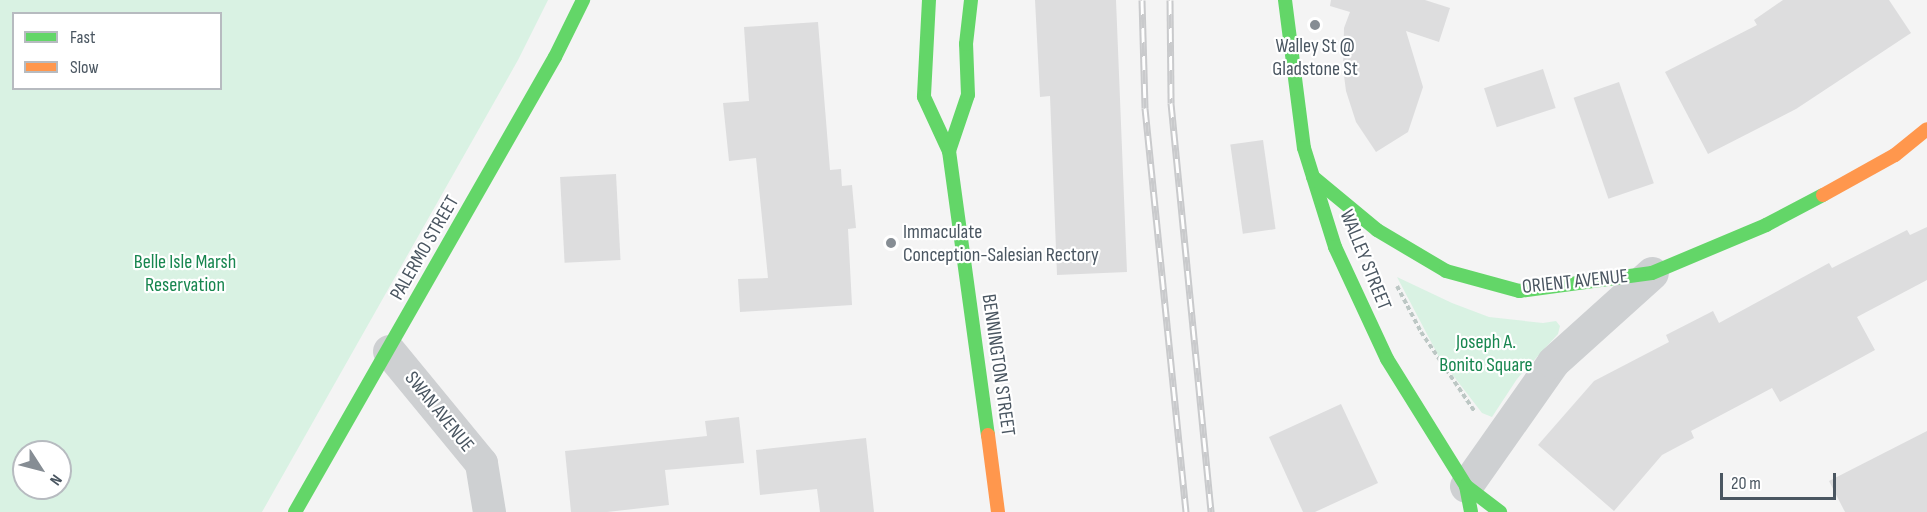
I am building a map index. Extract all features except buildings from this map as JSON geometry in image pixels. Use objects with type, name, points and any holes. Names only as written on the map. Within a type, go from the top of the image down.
[{"type":"street","name":"PALERMO STREET","points":[[295,512],[555,57],[583,0]]},
{"type":"street","name":"BENNINGTON STREET","points":[[929,0],[924,97],[949,151],[998,512]]},
{"type":"street","name":"BENNINGTON STREET","points":[[949,151],[968,95],[966,44],[971,0]]},
{"type":"street","name":"WALLEY STREET","points":[[1285,0],[1304,148],[1335,247],[1387,359],[1468,499]]},
{"type":"street","name":"ORIENT AVENUE","points":[[1313,177],[1377,230],[1446,271],[1519,291],[1652,273],[1766,225],[1895,155],[1927,129]]},
{"type":"street","points":[[1895,155],[1927,146]]},
{"type":"street","name":"ORIENT AVENUE","points":[[1468,499],[1553,362],[1652,273]]},
{"type":"street","name":"SWAN AVENUE","points":[[389,351],[481,463],[489,512]]},
{"type":"street","points":[[1468,499],[1500,512]]},
{"type":"path","points":[[1393,279],[1450,379],[1475,413],[1482,416]]},
{"type":"green space","name":"Belle Isle Marsh Reservation","points":[[0,0],[548,0],[518,60],[262,512],[0,512]]},
{"type":"green space","name":"Joseph A. Bonito Square","points":[[1397,277],[1452,303],[1489,317],[1543,323],[1556,321],[1560,326],[1558,334],[1517,379],[1492,417],[1482,413],[1439,357]]},
{"type":"railway","points":[[1142,0],[1145,108],[1186,512]]},
{"type":"railway","points":[[1170,0],[1171,103],[1211,512]]},
{"type":"traffic: fast","points":[[295,512],[555,57],[583,0]]},
{"type":"traffic: fast","points":[[929,0],[924,97],[949,151],[988,435]]},
{"type":"traffic: fast","points":[[949,151],[968,95],[966,44],[971,0]]},
{"type":"traffic: fast","points":[[1285,0],[1304,148],[1335,247],[1387,359],[1466,486],[1471,512]]},
{"type":"traffic: fast","points":[[1313,177],[1377,230],[1446,271],[1519,291],[1652,273],[1766,225],[1823,195]]},
{"type":"traffic: fast","points":[[1466,486],[1500,512]]},
{"type":"traffic: slow","points":[[1823,195],[1895,155],[1927,129]]},
{"type":"traffic: slow","points":[[988,435],[998,512]]},
{"type":"place","name":"Walley St @ Gladstone St","points":[[1315,25]]},
{"type":"place","name":"Immaculate Conception-Salesian Rectory","points":[[891,243]]}]
